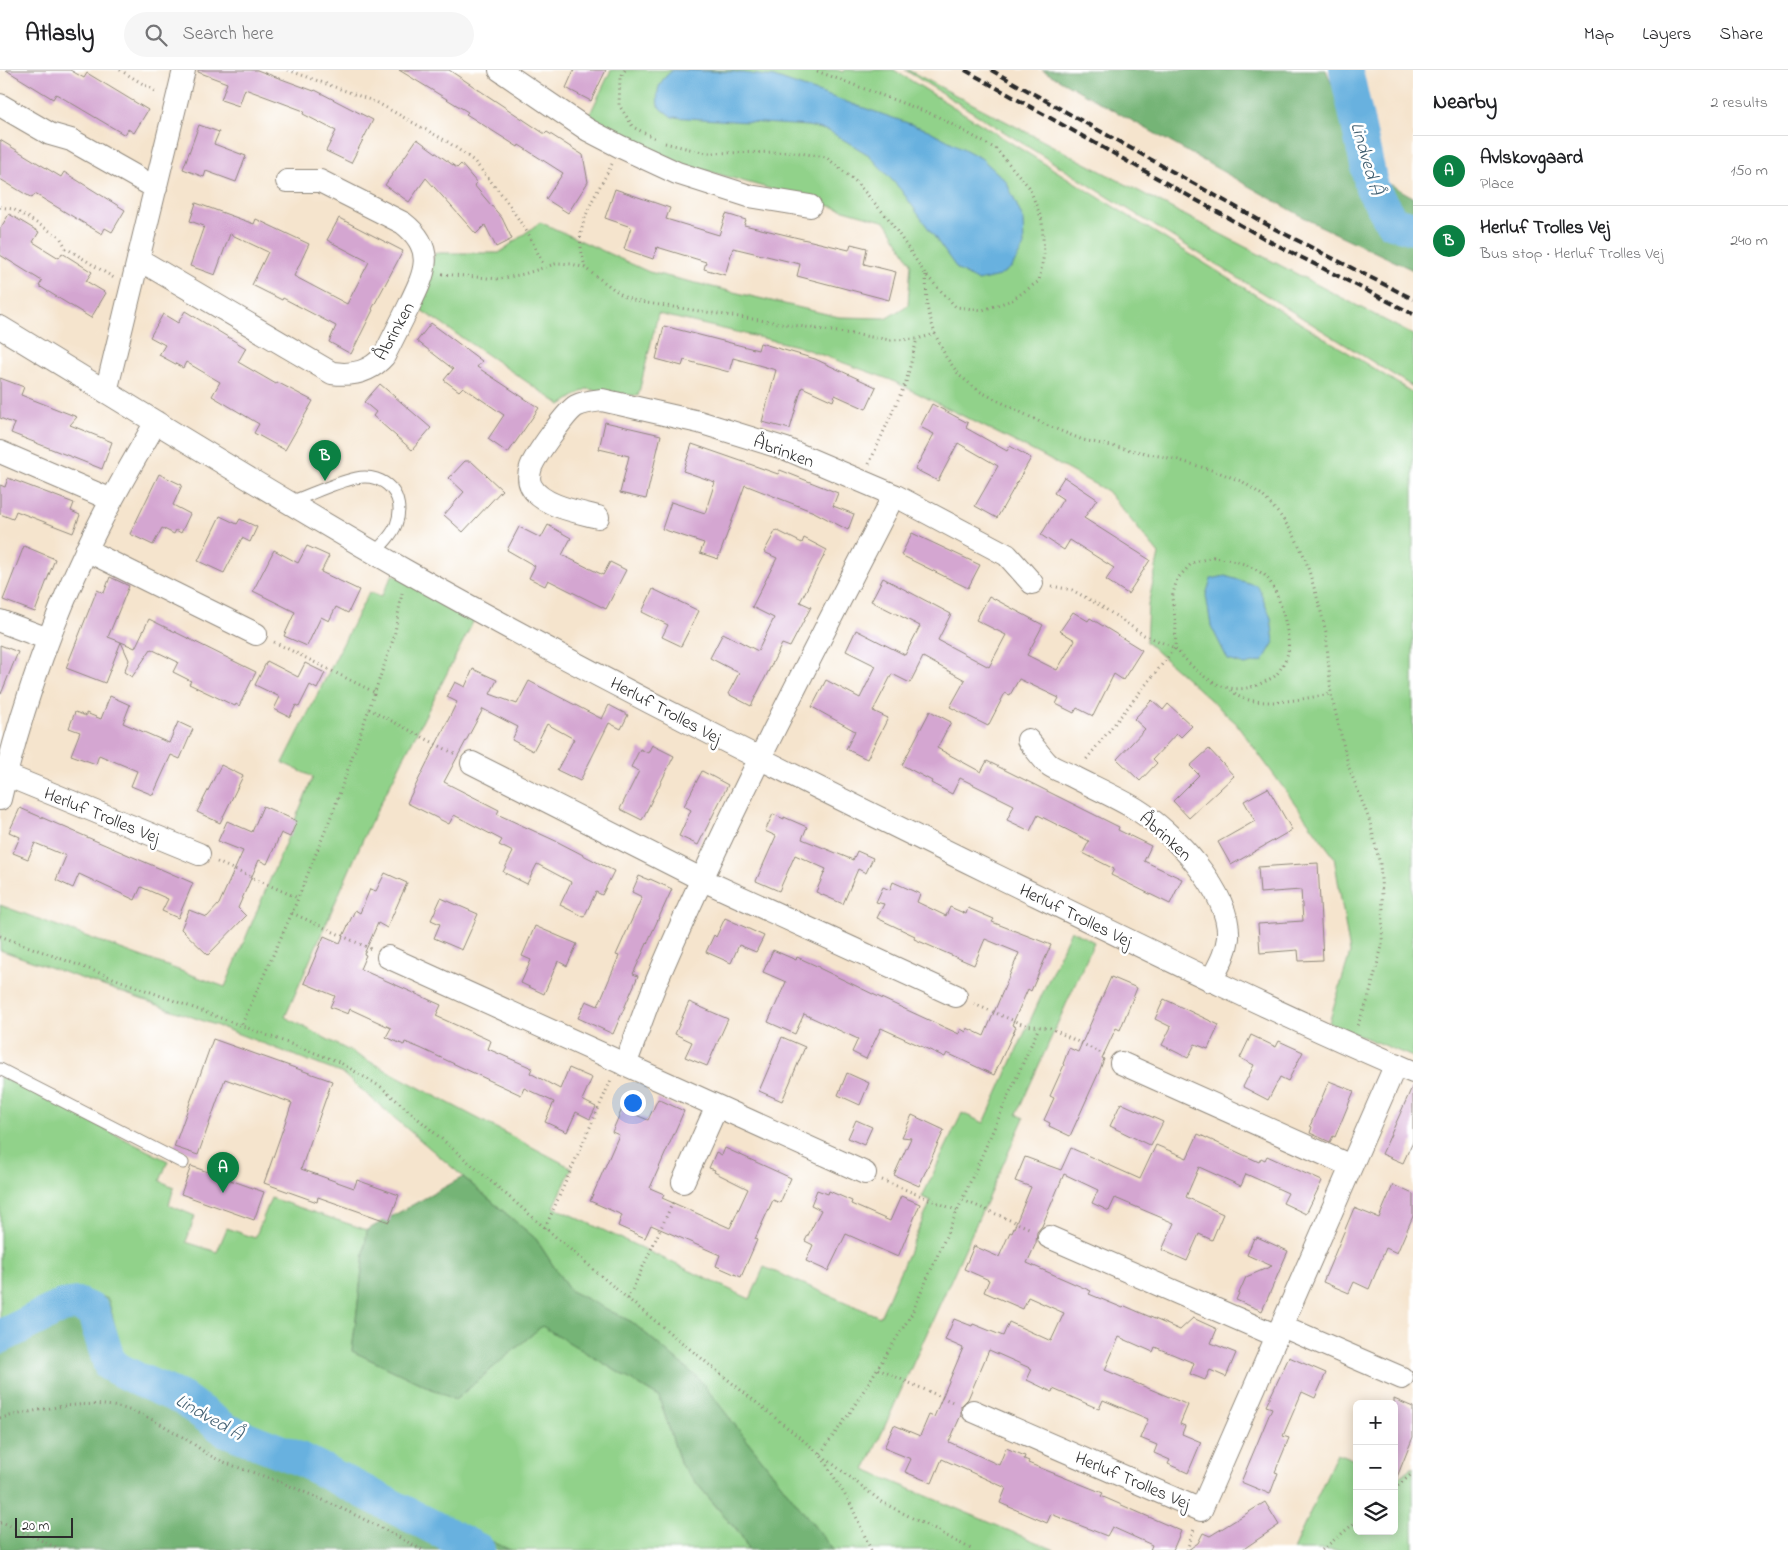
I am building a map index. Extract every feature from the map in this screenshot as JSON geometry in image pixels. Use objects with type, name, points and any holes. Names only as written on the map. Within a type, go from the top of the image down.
[{"type":"street","points":[[106,392],[184,70]]},
{"type":"street","points":[[500,70],[588,130],[676,173],[749,196],[810,206]]},
{"type":"street","points":[[0,105],[50,134],[71,140],[156,188]]},
{"type":"street","name":"Åbrinken","points":[[138,259],[332,373],[343,375],[356,374],[377,365],[384,356],[421,281],[425,259],[419,239],[403,223],[320,180],[287,181]]},
{"type":"street","name":"Herluf Trolles Vej","points":[[0,327],[375,552],[599,675],[760,759],[1211,981],[1404,1068],[1351,1166],[1201,1510],[973,1411]]},
{"type":"street","name":"Åbrinken","points":[[598,517],[555,505],[537,494],[531,485],[529,476],[532,465],[567,413],[577,405],[602,400],[699,422],[786,449],[894,495],[1007,555],[1032,582]]},
{"type":"street","points":[[0,799],[25,707],[48,639],[86,550],[156,422]]},
{"type":"street","points":[[0,452],[112,500]]},
{"type":"street","points":[[625,1065],[660,974],[702,880],[760,759],[894,495]]},
{"type":"street","points":[[86,550],[256,634]]},
{"type":"street","points":[[0,621],[48,639]]},
{"type":"street","name":"Åbrinken","points":[[1028,740],[1049,764],[1154,821],[1197,866],[1216,895],[1228,927],[1225,953],[1211,981]]},
{"type":"street","points":[[472,763],[702,880],[956,996]]},
{"type":"street","name":"Herluf Trolles Vej","points":[[6,776],[199,854]]},
{"type":"street","points":[[388,957],[865,1173]]},
{"type":"street","points":[[1121,1063],[1351,1166]]},
{"type":"street","points":[[683,1182],[717,1106]]},
{"type":"street","points":[[1049,1237],[1279,1331],[1402,1378]]},
{"type":"lane","points":[[290,502],[357,478],[374,477],[385,483],[394,492],[399,506],[396,524],[388,538],[375,552]]},
{"type":"lane","points":[[0,1069],[183,1163]]},
{"type":"path","points":[[120,70],[176,103]]},
{"type":"path","points":[[288,70],[376,102],[448,142],[474,161],[503,196],[524,227],[544,266]]},
{"type":"path","points":[[625,70],[620,78],[619,105],[633,127],[666,143],[706,153],[793,152],[826,157],[855,181],[888,218],[926,275],[956,307],[983,310],[1012,300],[1039,281],[1044,254],[1042,220],[1029,187],[996,149],[937,116],[814,70]]},
{"type":"path","points":[[586,268],[580,234],[586,216],[621,147]]},
{"type":"path","points":[[0,207],[13,209],[60,237],[66,248],[131,288]]},
{"type":"path","points":[[424,271],[454,276],[499,279],[524,274],[558,263],[572,264],[586,268],[626,298],[640,302],[891,340],[917,339],[935,334]]},
{"type":"path","points":[[926,275],[927,307],[935,334],[946,356],[960,376],[979,391],[1046,425],[1083,440],[1178,460],[1243,482],[1262,495],[1280,515],[1294,535],[1305,558],[1326,632],[1331,694],[1349,768],[1369,819],[1380,864],[1383,910],[1382,946],[1368,1000],[1350,1043]]},
{"type":"path","points":[[861,482],[906,382],[917,339]]},
{"type":"path","points":[[1049,764],[1085,761],[1175,648],[1176,625],[1172,598],[1177,579],[1192,563],[1213,556],[1234,559],[1264,575],[1278,597],[1288,628],[1288,653],[1277,675],[1254,687],[1231,690]]},
{"type":"path","points":[[242,1024],[292,913],[334,809],[394,637],[406,570]]},
{"type":"path","points":[[1032,582],[1072,590],[1101,606],[1144,635],[1175,648],[1190,665],[1213,683],[1231,690],[1239,697],[1260,701],[1286,700],[1331,694]]},
{"type":"path","points":[[256,634],[374,692]]},
{"type":"path","points":[[369,709],[472,763]]},
{"type":"path","points":[[199,854],[298,898]]},
{"type":"path","points":[[292,913],[388,957]]},
{"type":"path","points":[[0,936],[242,1024],[339,1062],[381,1087],[628,1299],[820,1454],[882,1502],[973,1550]]},
{"type":"path","points":[[956,996],[1024,1025],[1050,1028],[1121,1063]]},
{"type":"path","points":[[820,1454],[849,1414],[911,1315],[1039,1027]]},
{"type":"path","points":[[545,1228],[616,1071],[625,1065]]},
{"type":"path","points":[[865,1173],[958,1211]]},
{"type":"path","points":[[628,1299],[683,1182]]},
{"type":"path","points":[[963,1200],[1049,1237]]},
{"type":"path","points":[[878,1368],[973,1411]]},
{"type":"path","points":[[0,1418],[38,1410],[82,1406],[105,1405],[124,1409],[143,1415],[215,1458],[322,1500],[422,1550]]},
{"type":"path","points":[[820,1454],[851,1504],[870,1550]]},
{"type":"path","points":[[1398,1486],[1413,1473]]},
{"type":"path","points":[[0,1523],[62,1550]]},
{"type":"path","points":[[1322,1550],[1353,1523]]},
{"type":"green space","points":[[611,70],[837,70],[843,72],[844,70],[894,70],[1413,393],[1413,1057],[1329,1023],[1350,953],[1334,857],[1236,723],[1146,642],[1148,605],[1159,554],[1107,491],[1039,454],[891,380],[797,346],[658,314],[638,396],[586,389],[561,405],[418,308],[435,253],[499,253],[540,222],[649,272],[839,317],[887,318],[908,305],[911,263],[886,222],[683,164],[587,120]]},
{"type":"green space","points":[[905,70],[1413,335],[1413,387]]},
{"type":"green space","points":[[1042,70],[1326,70],[1368,172],[1413,197],[1413,270],[1316,224]]},
{"type":"green space","points":[[393,574],[474,620],[367,830],[285,1017],[572,1168],[554,1207],[750,1299],[764,1267],[880,1317],[931,1201],[922,1197],[962,1113],[984,1123],[1071,930],[1094,942],[1017,1114],[1024,1118],[865,1470],[1055,1550],[833,1550],[699,1379],[632,1322],[569,1290],[536,1239],[343,1074],[215,1025],[0,950],[0,905],[225,987],[313,777],[283,763],[369,592],[381,597]]},
{"type":"green space","points":[[0,1076],[168,1161],[160,1181],[174,1187],[169,1205],[195,1216],[186,1242],[217,1252],[227,1228],[255,1238],[271,1198],[367,1230],[352,1351],[455,1400],[542,1326],[659,1397],[681,1465],[741,1536],[748,1550],[510,1550],[297,1449],[122,1356],[81,1290],[0,1319]]},
{"type":"green space","points":[[463,1177],[536,1239],[569,1290],[632,1322],[699,1379],[833,1550],[748,1550],[741,1535],[681,1465],[659,1397],[542,1326],[455,1400],[352,1351],[367,1230]]},
{"type":"green space","points":[[81,1290],[108,1299],[123,1356],[297,1449],[510,1550],[0,1550],[0,1319]]},
{"type":"green space","points":[[1337,1453],[1353,1459],[1353,1535],[1398,1535],[1398,1478],[1413,1466],[1413,1550],[1293,1550]]},
{"type":"water","points":[[673,70],[735,72],[774,77],[928,130],[981,158],[1006,181],[1023,219],[1024,246],[1012,267],[999,276],[978,281],[958,270],[901,190],[869,155],[829,131],[808,126],[672,117],[658,106],[658,90],[664,78]]},
{"type":"water","points":[[1225,576],[1258,586],[1271,618],[1274,642],[1263,661],[1245,665],[1228,660],[1211,626],[1206,595],[1211,579]]},
{"type":"building","points":[[6,70],[70,70],[84,78],[87,73],[148,110],[134,133],[128,129],[125,135],[56,94],[53,99]]},
{"type":"building","points":[[198,70],[257,70],[315,90],[373,120],[351,163],[326,151],[336,131],[303,114],[304,111],[245,89],[239,106],[221,100],[227,83],[198,72]]},
{"type":"building","points":[[399,70],[449,70],[545,134],[547,132],[583,155],[588,182],[568,213],[546,199],[563,173],[519,145],[518,147],[466,114],[468,112]]},
{"type":"building","points":[[574,70],[606,70],[591,101],[566,88]]},
{"type":"building","points":[[199,125],[219,132],[214,144],[246,156],[236,182],[206,171],[204,177],[183,169]]},
{"type":"building","points":[[417,139],[457,168],[461,164],[477,183],[474,185],[502,218],[512,239],[496,247],[485,225],[476,234],[426,178],[409,202],[385,185]]},
{"type":"building","points":[[0,140],[61,177],[64,172],[125,210],[112,232],[105,228],[102,234],[35,194],[32,198],[0,179]]},
{"type":"building","points":[[615,189],[670,208],[666,219],[719,235],[726,214],[746,220],[744,225],[849,250],[851,244],[867,248],[864,264],[896,272],[889,300],[797,276],[800,264],[733,248],[725,275],[704,269],[706,262],[657,247],[653,259],[624,249],[631,227],[605,218]]},
{"type":"building","points":[[196,203],[254,224],[256,219],[309,244],[294,276],[347,304],[369,262],[327,240],[339,218],[403,251],[372,309],[351,354],[329,342],[336,326],[283,298],[282,300],[252,285],[268,252],[230,234],[215,275],[190,266],[204,226],[190,221]]},
{"type":"building","points":[[9,214],[39,232],[33,242],[59,258],[62,253],[92,272],[86,281],[106,293],[91,318],[39,286],[42,281],[0,255],[0,229]]},
{"type":"building","points":[[185,311],[246,348],[238,362],[276,384],[277,382],[313,401],[285,450],[254,433],[259,424],[212,396],[220,382],[186,362],[183,368],[159,355],[165,345],[150,337],[163,314],[178,323]]},
{"type":"building","points":[[431,323],[482,361],[477,367],[539,408],[508,453],[488,439],[504,415],[463,387],[459,391],[444,380],[453,369],[417,341]]},
{"type":"building","points":[[664,326],[758,350],[760,343],[815,359],[876,387],[866,409],[835,395],[833,401],[802,387],[790,429],[762,422],[776,370],[733,358],[729,372],[684,360],[682,366],[656,359]]},
{"type":"building","points":[[0,378],[24,387],[21,395],[77,417],[70,425],[112,442],[102,469],[11,433],[15,424],[0,418]]},
{"type":"building","points":[[380,384],[431,428],[412,450],[373,416],[376,412],[364,402]]},
{"type":"building","points":[[932,404],[968,423],[966,428],[1007,451],[1010,446],[1031,458],[997,518],[975,506],[998,466],[958,443],[938,481],[915,469],[934,434],[920,427]]},
{"type":"building","points":[[605,422],[661,435],[646,499],[620,493],[629,456],[599,449]]},
{"type":"building","points":[[692,444],[778,474],[780,470],[838,493],[833,506],[854,514],[848,530],[814,512],[745,485],[718,559],[700,553],[704,543],[662,529],[671,502],[705,513],[715,482],[683,471]]},
{"type":"building","points":[[465,461],[471,461],[502,490],[463,532],[444,515],[464,492],[449,478]]},
{"type":"building","points":[[159,474],[182,485],[173,505],[190,514],[181,533],[176,530],[174,534],[162,528],[153,545],[130,534]]},
{"type":"building","points":[[1064,477],[1097,499],[1084,518],[1150,560],[1128,594],[1106,580],[1114,568],[1070,540],[1064,550],[1041,535],[1063,499],[1054,493]]},
{"type":"building","points":[[8,478],[74,503],[71,511],[80,515],[73,533],[16,511],[13,519],[0,514],[0,485],[5,487]]},
{"type":"building","points":[[220,516],[237,524],[240,519],[257,527],[250,542],[242,538],[224,573],[198,561]]},
{"type":"building","points":[[548,525],[571,538],[562,555],[603,575],[610,562],[626,570],[606,609],[548,580],[545,586],[529,578],[535,566],[507,550],[519,527],[541,538]]},
{"type":"building","points":[[776,530],[802,543],[804,538],[827,550],[800,602],[811,607],[790,647],[782,644],[751,706],[728,694],[739,673],[710,658],[723,633],[758,651],[774,618],[752,607],[777,558],[764,552]]},
{"type":"building","points":[[912,533],[980,565],[968,588],[901,555]]},
{"type":"building","points":[[24,546],[55,559],[35,612],[3,600]]},
{"type":"building","points":[[307,546],[329,556],[321,572],[359,590],[348,613],[336,607],[329,621],[321,617],[307,646],[284,636],[295,612],[253,591],[274,550],[298,563]]},
{"type":"building","points":[[110,577],[129,586],[108,637],[121,642],[105,683],[66,668],[97,590],[104,593]]},
{"type":"building","points":[[883,578],[951,614],[938,640],[989,667],[1006,635],[976,620],[989,596],[1043,625],[1027,655],[1057,670],[1075,640],[1060,631],[1073,612],[1088,621],[1090,618],[1142,650],[1123,680],[1114,674],[1093,716],[1077,708],[1074,713],[1056,704],[1059,698],[1019,679],[1010,695],[1005,693],[988,726],[950,707],[965,680],[923,657],[910,683],[892,674],[873,711],[888,718],[867,759],[846,749],[855,731],[812,707],[826,680],[860,698],[876,666],[846,651],[856,630],[905,655],[920,626],[871,601]]},
{"type":"building","points":[[653,589],[699,611],[681,646],[662,637],[668,625],[642,612]]},
{"type":"building","points":[[149,619],[256,672],[239,706],[236,704],[235,706],[189,684],[191,681],[173,672],[178,662],[151,649],[132,677],[124,672],[129,660],[121,642],[135,648]]},
{"type":"building","points":[[0,645],[18,652],[1,694],[0,694]]},
{"type":"building","points":[[267,661],[298,677],[305,663],[325,673],[317,689],[310,685],[299,707],[296,705],[290,717],[274,709],[280,697],[255,685]]},
{"type":"building","points":[[473,669],[497,680],[490,694],[517,704],[529,681],[602,719],[609,705],[628,715],[621,729],[609,723],[580,781],[557,770],[574,739],[547,724],[533,751],[512,740],[518,727],[483,709],[444,782],[499,810],[497,814],[558,842],[614,871],[602,895],[596,892],[584,917],[560,905],[571,882],[537,864],[527,884],[503,872],[513,852],[499,845],[502,840],[454,815],[449,824],[407,803],[457,702],[447,697],[455,682],[465,687]]},
{"type":"building","points":[[110,696],[130,705],[123,723],[169,743],[178,722],[193,729],[180,759],[171,755],[153,795],[131,786],[137,771],[99,755],[96,764],[71,755],[80,732],[69,728],[75,712],[86,716],[86,713],[101,719]]},
{"type":"building","points":[[1152,700],[1163,710],[1168,704],[1192,726],[1181,737],[1177,733],[1153,759],[1157,763],[1140,781],[1117,759],[1145,729],[1134,719]]},
{"type":"building","points":[[930,711],[951,722],[937,748],[981,772],[987,761],[1119,827],[1118,830],[1151,846],[1144,861],[1182,879],[1170,904],[1111,875],[1114,869],[1083,853],[1089,841],[1038,815],[1030,831],[1007,820],[1014,805],[960,778],[952,794],[902,765]]},
{"type":"building","points":[[652,745],[674,756],[642,820],[620,809],[639,771],[631,767],[640,749],[648,753]]},
{"type":"building","points":[[1209,749],[1234,776],[1189,818],[1173,801],[1199,775],[1190,766]]},
{"type":"building","points":[[221,765],[243,776],[220,823],[197,812]]},
{"type":"building","points":[[702,771],[728,785],[698,845],[679,836],[691,810],[684,806]]},
{"type":"building","points":[[1268,788],[1292,830],[1231,865],[1218,842],[1255,821],[1244,801]]},
{"type":"building","points":[[263,806],[297,821],[290,837],[281,833],[267,864],[259,860],[238,908],[246,916],[208,955],[181,929],[189,910],[207,917],[219,904],[243,851],[218,841],[227,821],[252,832]]},
{"type":"building","points":[[20,808],[193,883],[178,918],[162,911],[168,899],[141,887],[135,900],[79,874],[73,888],[56,880],[66,856],[35,843],[28,859],[13,853],[20,837],[9,832]]},
{"type":"building","points":[[773,814],[807,827],[802,839],[853,860],[857,851],[873,858],[866,873],[858,869],[843,904],[816,892],[826,869],[795,855],[779,891],[756,881],[776,836],[765,831]]},
{"type":"building","points":[[1318,863],[1323,960],[1299,961],[1298,950],[1260,953],[1258,924],[1303,921],[1301,890],[1260,893],[1258,867]]},
{"type":"building","points":[[385,873],[407,883],[387,928],[378,923],[364,954],[366,955],[360,969],[441,1005],[436,1016],[491,1041],[488,1049],[532,1068],[530,1073],[560,1089],[569,1068],[592,1078],[582,1100],[596,1107],[590,1119],[576,1112],[567,1132],[545,1122],[554,1102],[524,1088],[521,1095],[420,1048],[405,1042],[404,1045],[386,1037],[391,1028],[350,1009],[348,1014],[330,1007],[335,996],[304,983],[324,936],[340,943],[355,910],[360,913],[370,889],[376,891]]},
{"type":"building","points":[[639,876],[672,889],[633,974],[638,976],[613,1034],[578,1018],[586,1001],[598,1006],[619,956],[616,955],[642,897],[632,892]]},
{"type":"building","points":[[893,882],[920,894],[917,902],[946,916],[950,907],[966,914],[968,908],[994,919],[992,922],[1051,945],[1031,991],[1028,989],[1012,1025],[1016,1027],[994,1075],[947,1053],[945,1057],[881,1028],[866,1059],[852,1052],[858,1039],[804,1014],[795,1034],[768,1022],[786,982],[763,972],[773,950],[796,960],[797,957],[959,1034],[961,1029],[966,1032],[967,1028],[984,1036],[1019,953],[985,939],[974,965],[914,939],[915,936],[877,918],[884,904],[876,902],[883,887],[890,890]]},
{"type":"building","points":[[441,898],[478,914],[462,950],[434,938],[440,924],[431,920]]},
{"type":"building","points":[[725,918],[764,936],[756,952],[739,945],[731,963],[706,952]]},
{"type":"building","points":[[535,926],[577,944],[567,966],[558,961],[544,994],[521,983],[531,960],[522,956]]},
{"type":"building","points":[[1111,977],[1137,988],[1120,1030],[1116,1028],[1102,1058],[1104,1059],[1099,1072],[1070,1136],[1049,1126],[1050,1123],[1044,1120],[1054,1098],[1050,1096],[1064,1065],[1069,1048],[1078,1052]]},
{"type":"building","points":[[1164,999],[1219,1025],[1208,1049],[1195,1044],[1188,1058],[1162,1045],[1171,1027],[1155,1019]]},
{"type":"building","points":[[689,1002],[728,1019],[707,1066],[685,1057],[692,1042],[675,1034]]},
{"type":"building","points":[[1251,1035],[1276,1047],[1279,1041],[1303,1052],[1288,1081],[1280,1077],[1268,1100],[1243,1087],[1254,1065],[1240,1058]]},
{"type":"building","points":[[782,1037],[805,1047],[782,1101],[759,1091]]},
{"type":"building","points":[[213,1039],[332,1081],[301,1169],[354,1188],[357,1180],[399,1195],[389,1222],[318,1197],[317,1202],[264,1183],[292,1103],[225,1079],[198,1155],[174,1147]]},
{"type":"building","points":[[847,1073],[869,1083],[860,1105],[838,1095]]},
{"type":"building","points":[[1329,1081],[1354,1091],[1335,1137],[1333,1136],[1330,1142],[1310,1133],[1312,1127],[1310,1126]]},
{"type":"building","points":[[1413,1085],[1413,1141],[1403,1163],[1382,1154]]},
{"type":"building","points":[[658,1099],[684,1111],[650,1188],[664,1194],[662,1198],[730,1228],[748,1189],[709,1168],[716,1152],[722,1155],[725,1148],[791,1178],[780,1203],[773,1200],[755,1239],[757,1240],[741,1277],[716,1266],[720,1255],[651,1225],[645,1238],[618,1226],[622,1215],[590,1201],[619,1135],[612,1132],[622,1109],[648,1120]]},
{"type":"building","points":[[1121,1103],[1163,1122],[1151,1146],[1110,1126]]},
{"type":"building","points":[[912,1115],[944,1130],[919,1186],[894,1175],[911,1138],[902,1137]]},
{"type":"building","points":[[856,1120],[872,1127],[864,1145],[848,1138]]},
{"type":"building","points":[[1198,1134],[1259,1162],[1261,1158],[1265,1160],[1267,1156],[1322,1181],[1306,1214],[1283,1203],[1288,1193],[1246,1174],[1241,1186],[1199,1167],[1186,1197],[1223,1214],[1212,1240],[1199,1234],[1187,1261],[1162,1250],[1174,1223],[1115,1198],[1109,1211],[1092,1203],[1098,1190],[1064,1174],[1042,1226],[1037,1232],[1036,1243],[1027,1263],[1091,1291],[1089,1294],[1123,1308],[1125,1306],[1180,1330],[1193,1318],[1217,1329],[1211,1343],[1236,1353],[1226,1377],[1210,1370],[1205,1380],[1190,1374],[1194,1363],[1155,1347],[1153,1352],[1119,1337],[1105,1370],[1188,1405],[1180,1424],[1185,1426],[1182,1434],[1201,1442],[1188,1473],[1168,1464],[1170,1460],[1154,1453],[1157,1445],[1140,1438],[1148,1419],[1103,1400],[1099,1409],[1053,1389],[1052,1392],[1027,1380],[1032,1369],[989,1350],[968,1399],[961,1406],[961,1415],[949,1442],[999,1465],[1006,1448],[1025,1456],[1024,1459],[1029,1461],[1028,1463],[1103,1493],[1101,1496],[1181,1531],[1173,1550],[1150,1550],[1152,1545],[1112,1527],[1107,1536],[1051,1514],[1047,1523],[1000,1503],[1006,1488],[942,1459],[932,1483],[905,1472],[911,1459],[884,1448],[894,1425],[920,1436],[929,1415],[934,1417],[963,1348],[945,1340],[954,1319],[972,1326],[973,1324],[1003,1336],[1009,1322],[1051,1341],[1064,1313],[1028,1297],[1023,1309],[984,1292],[989,1280],[964,1269],[974,1246],[999,1257],[1010,1232],[1012,1233],[1031,1187],[1015,1181],[1025,1157],[1061,1170],[1071,1148],[1140,1179],[1156,1145],[1187,1158]]},
{"type":"building","points":[[191,1166],[264,1192],[254,1220],[181,1194]]},
{"type":"building","points":[[1393,1185],[1413,1194],[1413,1216],[1397,1253],[1386,1248],[1369,1289],[1354,1282],[1349,1293],[1323,1282],[1354,1208],[1379,1218]]},
{"type":"building","points":[[817,1190],[828,1194],[829,1191],[852,1201],[851,1204],[890,1221],[901,1196],[920,1204],[898,1257],[846,1234],[828,1271],[806,1261],[813,1245],[805,1241],[821,1210],[811,1205]]},
{"type":"building","points":[[1257,1237],[1288,1251],[1262,1311],[1236,1300],[1246,1277],[1272,1266],[1247,1255],[1254,1238],[1256,1239]]},
{"type":"building","points":[[1289,1357],[1326,1373],[1315,1398],[1302,1392],[1283,1436],[1289,1438],[1275,1472],[1278,1473],[1270,1494],[1241,1482],[1272,1408],[1266,1406]]},
{"type":"building","points":[[1398,1401],[1413,1407],[1413,1437],[1398,1474]]},
{"type":"building","points":[[1265,1502],[1279,1525],[1242,1550],[1188,1550],[1198,1543],[1203,1533],[1210,1536]]},
{"type":"waterway","name":"Lindved Å","points":[[1346,70],[1372,188],[1392,222],[1413,228]]},
{"type":"waterway","name":"Lindved Å","points":[[0,1337],[62,1306],[77,1304],[93,1311],[110,1365],[183,1399],[226,1430],[302,1460],[478,1550]]},
{"type":"railway","points":[[965,70],[1269,241],[1413,314]]},
{"type":"railway","points":[[991,70],[1275,229],[1413,299]]},
{"type":"place","name":"Herluf Trolles Vej","points":[[325,481]]},
{"type":"place","name":"Avlskovgaard","points":[[223,1193]]}]
